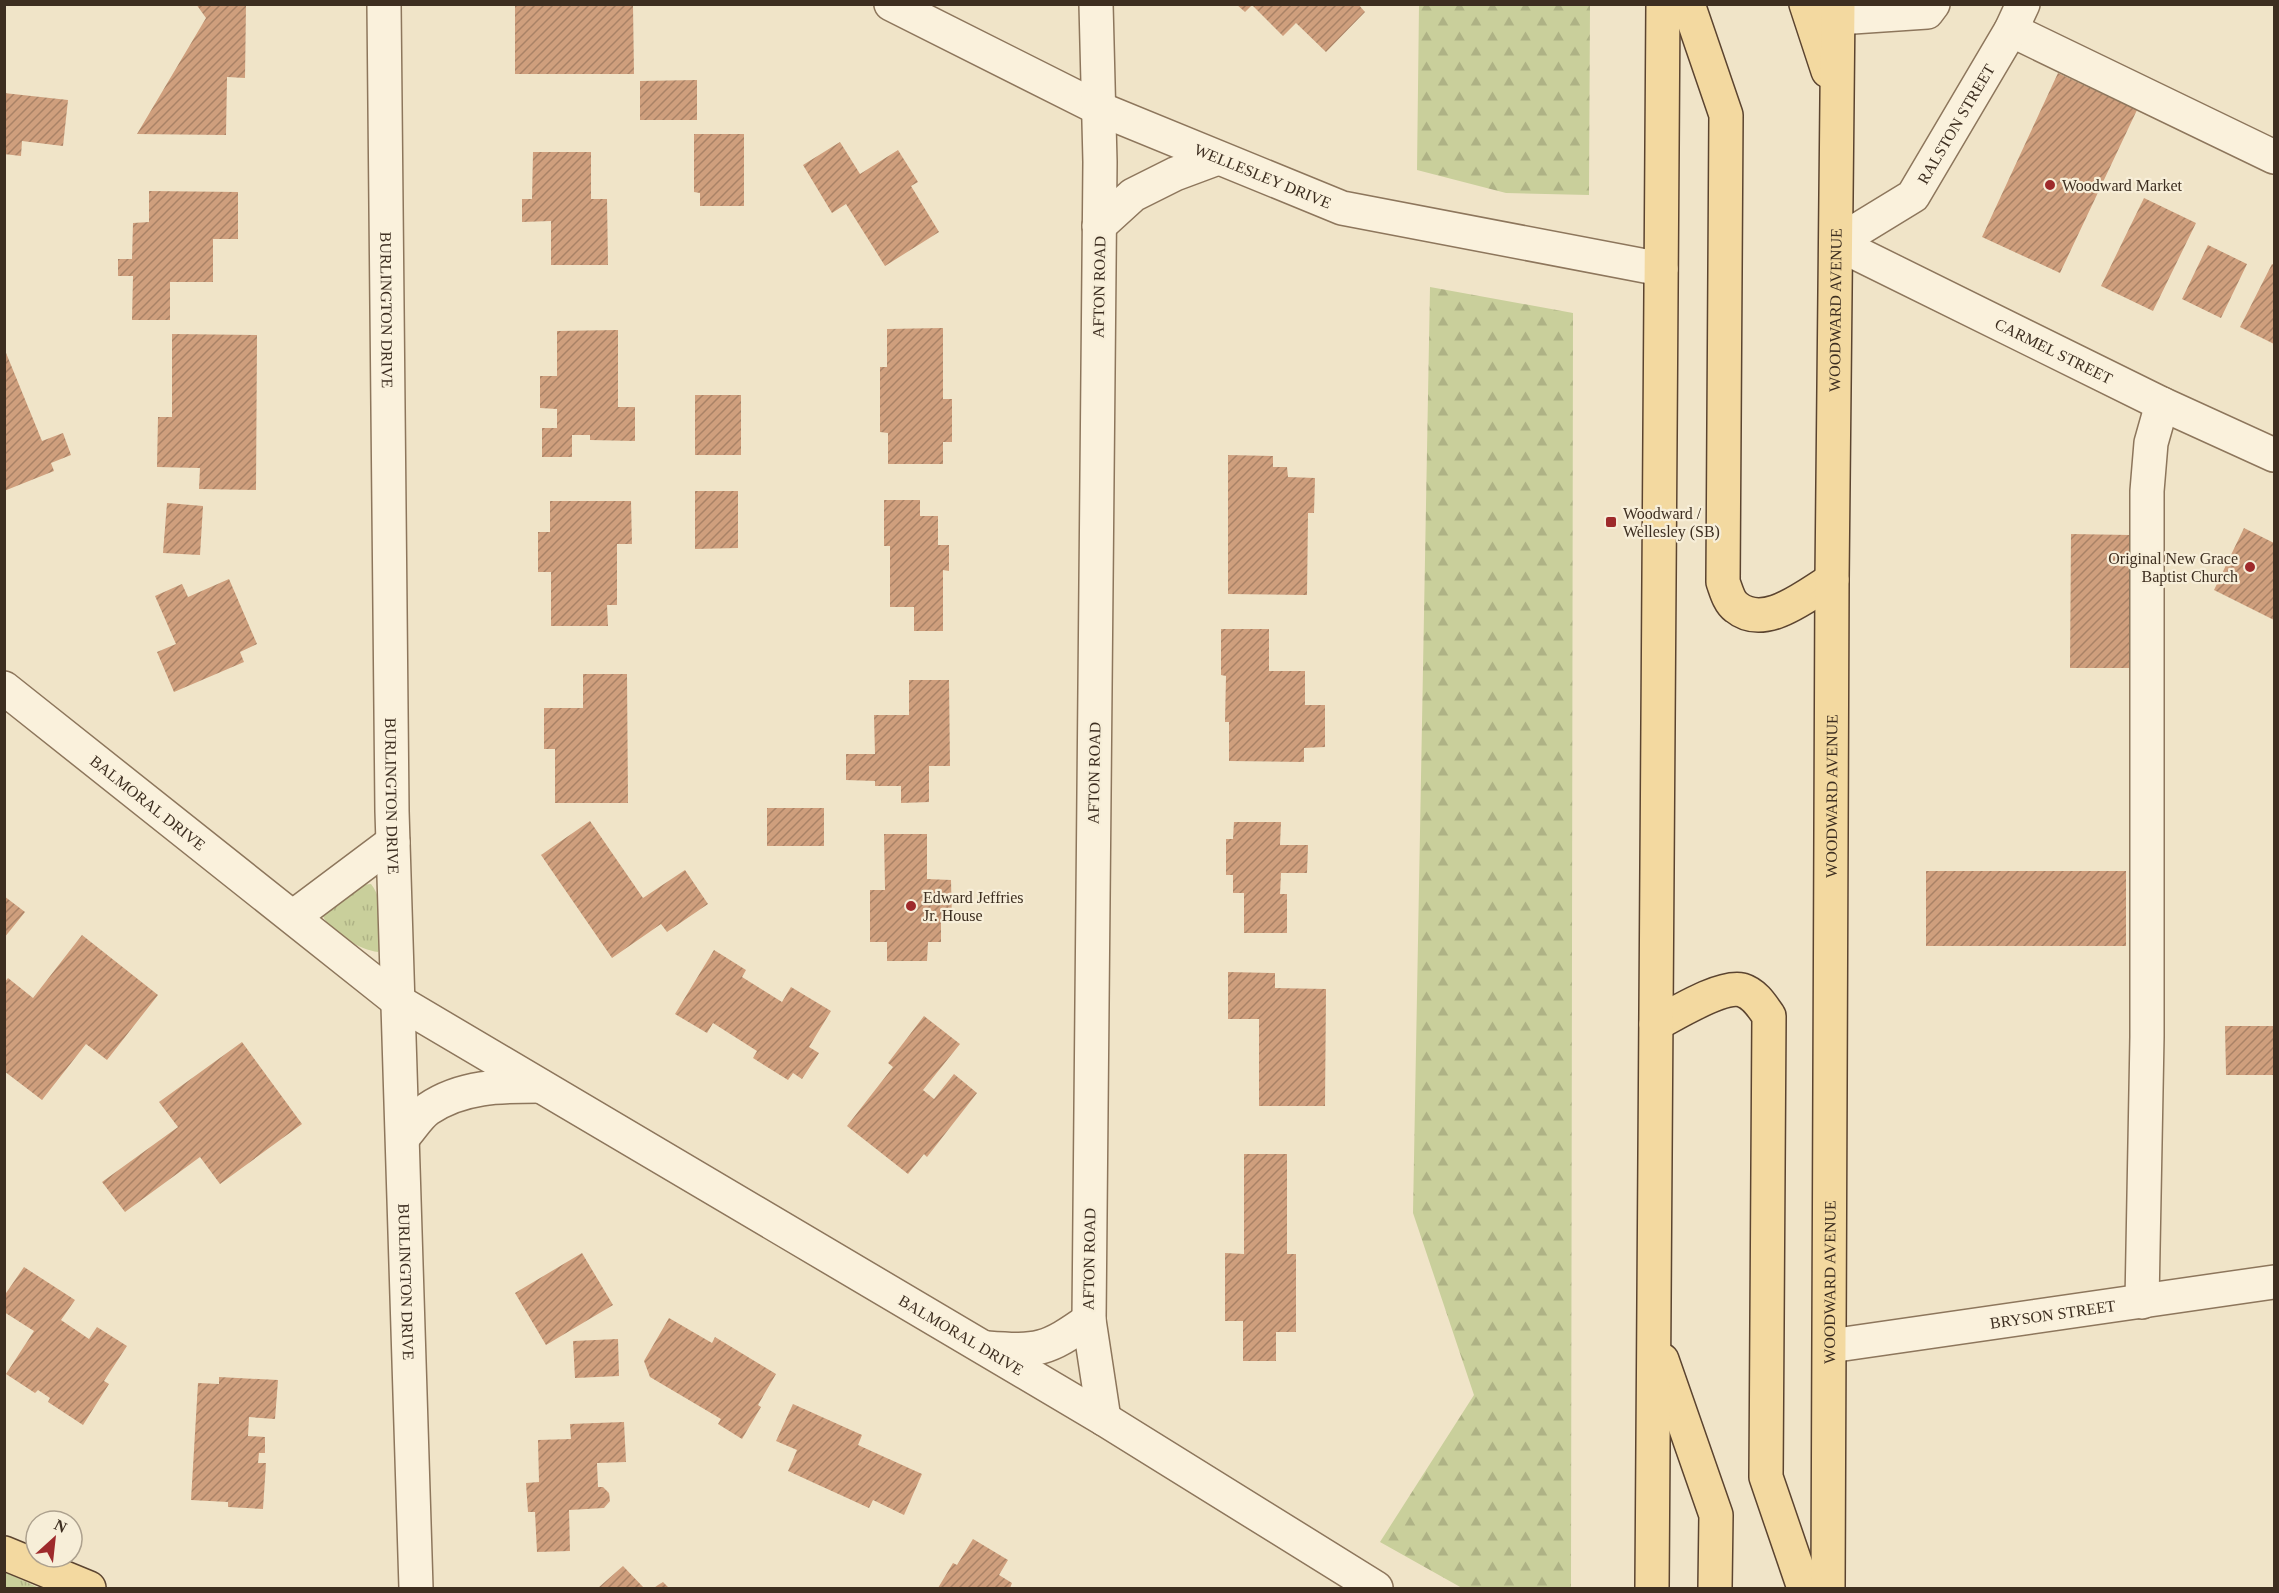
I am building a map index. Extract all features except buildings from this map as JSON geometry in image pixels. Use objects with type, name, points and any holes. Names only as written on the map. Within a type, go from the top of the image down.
[{"type":"main road","points":[[1652,1588],[1663,4]]},
{"type":"main road","points":[[1688,4],[1726,115],[1723,582],[1734,606],[1749,615],[1766,616],[1832,580]]},
{"type":"main road","points":[[1806,4],[1837,99]]},
{"type":"main road","name":"WOODWARD AVENUE","points":[[1828,1588],[1832,580],[1838,11]]},
{"type":"main road","points":[[1656,1024],[1722,991],[1742,990],[1758,1000],[1769,1016],[1766,1477],[1804,1588]]},
{"type":"main road","points":[[1654,1335],[1716,1515],[1715,1588]]},
{"type":"main road","points":[[4,1553],[89,1588]]},
{"type":"street","name":"BURLINGTON DRIVE","points":[[384,4],[393,842],[416,1588]]},
{"type":"street","name":"WELLESLEY DRIVE","points":[[891,4],[1100,110],[1342,208],[1661,269]]},
{"type":"street","name":"AFTON ROAD","points":[[1096,4],[1100,110],[1089,1320],[1104,1419]]},
{"type":"street","points":[[1838,11],[1928,12],[1933,4]]},
{"type":"street","points":[[2017,17],[2274,157]]},
{"type":"street","name":"RALSTON STREET","points":[[1836,243],[1913,196],[2017,17]]},
{"type":"street","name":"AFTON ROAD","points":[[1099,226],[1133,195],[1175,174],[1218,158]]},
{"type":"street","name":"CARMEL STREET","points":[[1836,243],[2162,404],[2274,455]]},
{"type":"street","points":[[2142,1302],[2146,1037],[2147,491],[2151,443],[2162,404]]},
{"type":"street","name":"BALMORAL DRIVE","points":[[4,688],[399,1002],[1104,1419],[1376,1588]]},
{"type":"street","points":[[293,917],[393,842]]},
{"type":"street","points":[[403,1137],[426,1110],[458,1095],[490,1086],[542,1086]]},
{"type":"street","name":"BRYSON STREET","points":[[1830,1346],[2274,1282]]},
{"type":"street","name":"AFTON ROAD","points":[[982,1348],[1026,1351],[1057,1342],[1089,1320]]},
{"type":"green space","points":[[1419,5],[1590,5],[1589,195],[1506,193],[1417,170]]},
{"type":"green space","points":[[1430,287],[1573,313],[1571,1588],[1462,1588],[1380,1542],[1474,1395],[1413,1213]]},
{"type":"green space","points":[[371,884],[381,907],[382,936],[378,952],[347,940],[332,929],[323,916],[361,885]]},
{"type":"green space","points":[[5,1572],[39,1588],[5,1588]]},
{"type":"place","name":"Woodward Market","points":[[2050,185]]},
{"type":"place","name":"Woodward / Wellesley (SB)","points":[[1611,522]]},
{"type":"place","name":"Original New Grace Baptist Church","points":[[2250,567]]},
{"type":"place","name":"Edward Jeffries Jr. House","points":[[911,906]]}]
